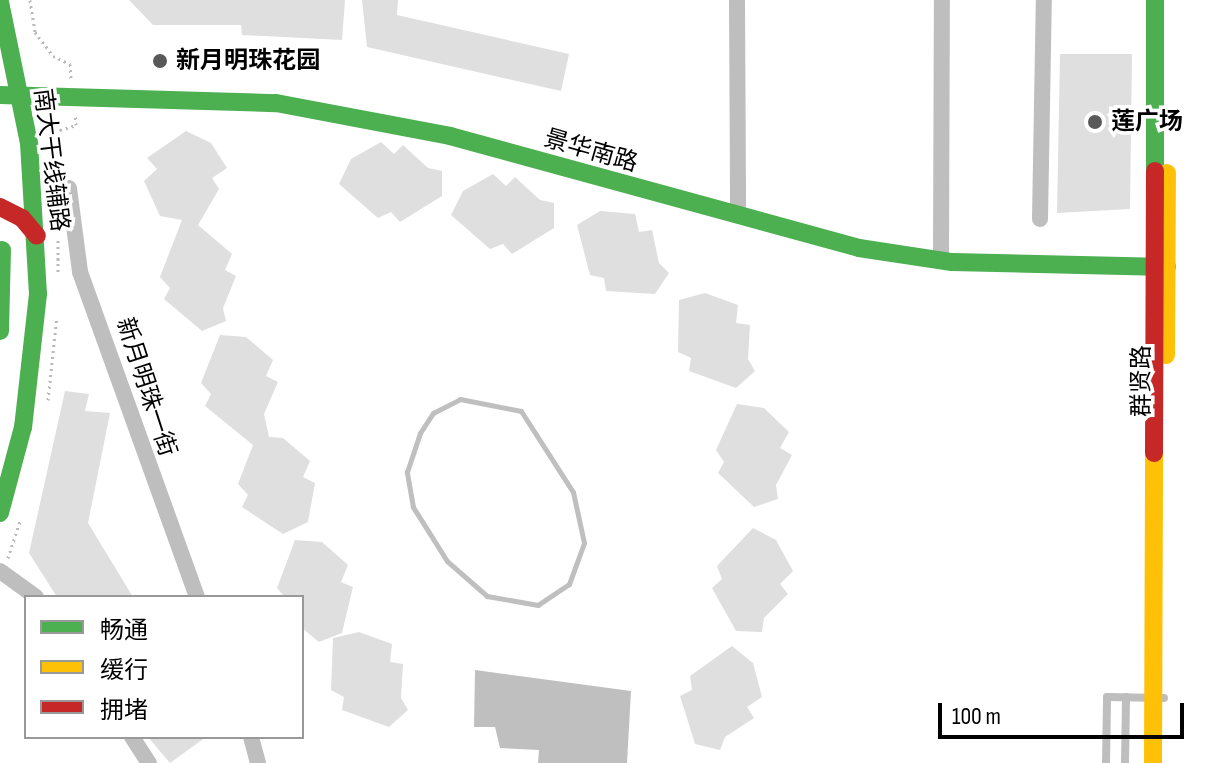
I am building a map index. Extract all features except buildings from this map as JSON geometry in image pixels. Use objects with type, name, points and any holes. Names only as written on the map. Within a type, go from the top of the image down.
[{"type":"main road","name":"群贤路","points":[[1150,763],[1156,698],[1159,267],[1154,0]]},
{"type":"main road","name":"群贤路","points":[[1150,763],[1159,267],[1168,0]]},
{"type":"main road","name":"南大干线辅路","points":[[0,2],[20,96],[37,236],[34,357],[0,513]]},
{"type":"main road","name":"景华南路","points":[[0,95],[288,105],[450,136],[859,248],[952,262],[1159,267]]},
{"type":"main road","points":[[0,207],[22,218],[37,236]]},
{"type":"main road","points":[[0,331],[2,250]]},
{"type":"main road","name":"群贤路","points":[[1156,698],[1164,763]]},
{"type":"street","points":[[737,0],[738,205]]},
{"type":"street","points":[[941,255],[942,0]]},
{"type":"street","points":[[1040,219],[1044,0]]},
{"type":"street","name":"新月明珠一街","points":[[69,188],[75,256],[196,595]]},
{"type":"street","points":[[0,571],[33,595]]},
{"type":"street","points":[[133,739],[149,763]]},
{"type":"street","points":[[252,739],[258,763]]},
{"type":"lane","points":[[1106,763],[1107,697],[1156,698]]},
{"type":"lane","points":[[1125,763],[1126,697]]},
{"type":"path","points":[[30,0],[40,41],[70,70]]},
{"type":"shaded area","points":[[475,670],[631,691],[627,763],[538,763],[539,750],[500,748],[495,727],[474,727]]},
{"type":"waterway","points":[[460,399],[521,411],[573,492],[584,543],[569,584],[538,605],[487,596],[447,561],[413,507],[407,472],[420,433],[433,413],[460,399]]},
{"type":"traffic: fast","points":[[1155,0],[1155,171]]},
{"type":"traffic: fast","points":[[0,2],[29,143],[38,294],[23,427],[0,513]]},
{"type":"traffic: fast","points":[[0,95],[276,103],[450,136],[859,248],[952,262],[1167,267]]},
{"type":"traffic: fast","points":[[0,331],[2,250]]},
{"type":"traffic: slow","points":[[1166,355],[1167,173]]},
{"type":"traffic: slow","points":[[1153,763],[1154,453]]},
{"type":"traffic: jam","points":[[1154,453],[1155,171]]},
{"type":"traffic: jam","points":[[0,207],[22,218],[37,236]]},
{"type":"place","name":"新月明珠花园","points":[[160,61]]},
{"type":"place","name":"莲广场","points":[[1095,122]]}]
